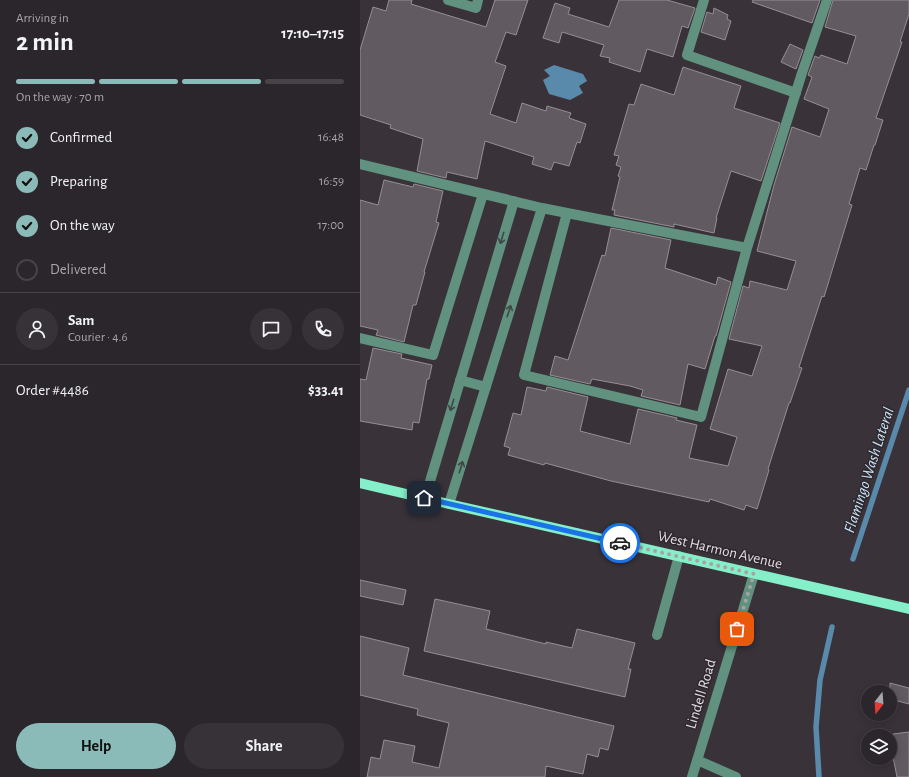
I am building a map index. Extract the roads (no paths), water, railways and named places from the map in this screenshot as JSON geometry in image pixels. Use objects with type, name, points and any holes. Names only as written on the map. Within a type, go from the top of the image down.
[{"type":"main road","name":"West Harmon Avenue","points":[[360,483],[909,609]]},
{"type":"street","points":[[448,0],[476,8],[478,0]]},
{"type":"street","points":[[704,0],[687,55],[796,93]]},
{"type":"street","points":[[567,213],[524,375],[701,417],[747,248],[827,0]]},
{"type":"street","points":[[360,164],[542,208],[747,248]]},
{"type":"street","points":[[360,338],[433,355],[483,194]]},
{"type":"street","points":[[424,498],[514,201]]},
{"type":"street","points":[[449,504],[542,208]]},
{"type":"street","points":[[460,380],[486,387]]},
{"type":"street","points":[[657,635],[679,556]]},
{"type":"street","name":"Lindell Road","points":[[692,777],[754,574]]},
{"type":"street","points":[[697,760],[736,777]]},
{"type":"water","points":[[554,65],[583,74],[587,81],[579,86],[583,93],[570,100],[549,94],[543,80],[550,76],[544,70]]},
{"type":"waterway","name":"Flamingo Wash Lateral","points":[[853,559],[909,390]]},
{"type":"waterway","name":"Flamingo Wash Lateral","points":[[819,777],[816,727],[820,680],[832,627]]}]
